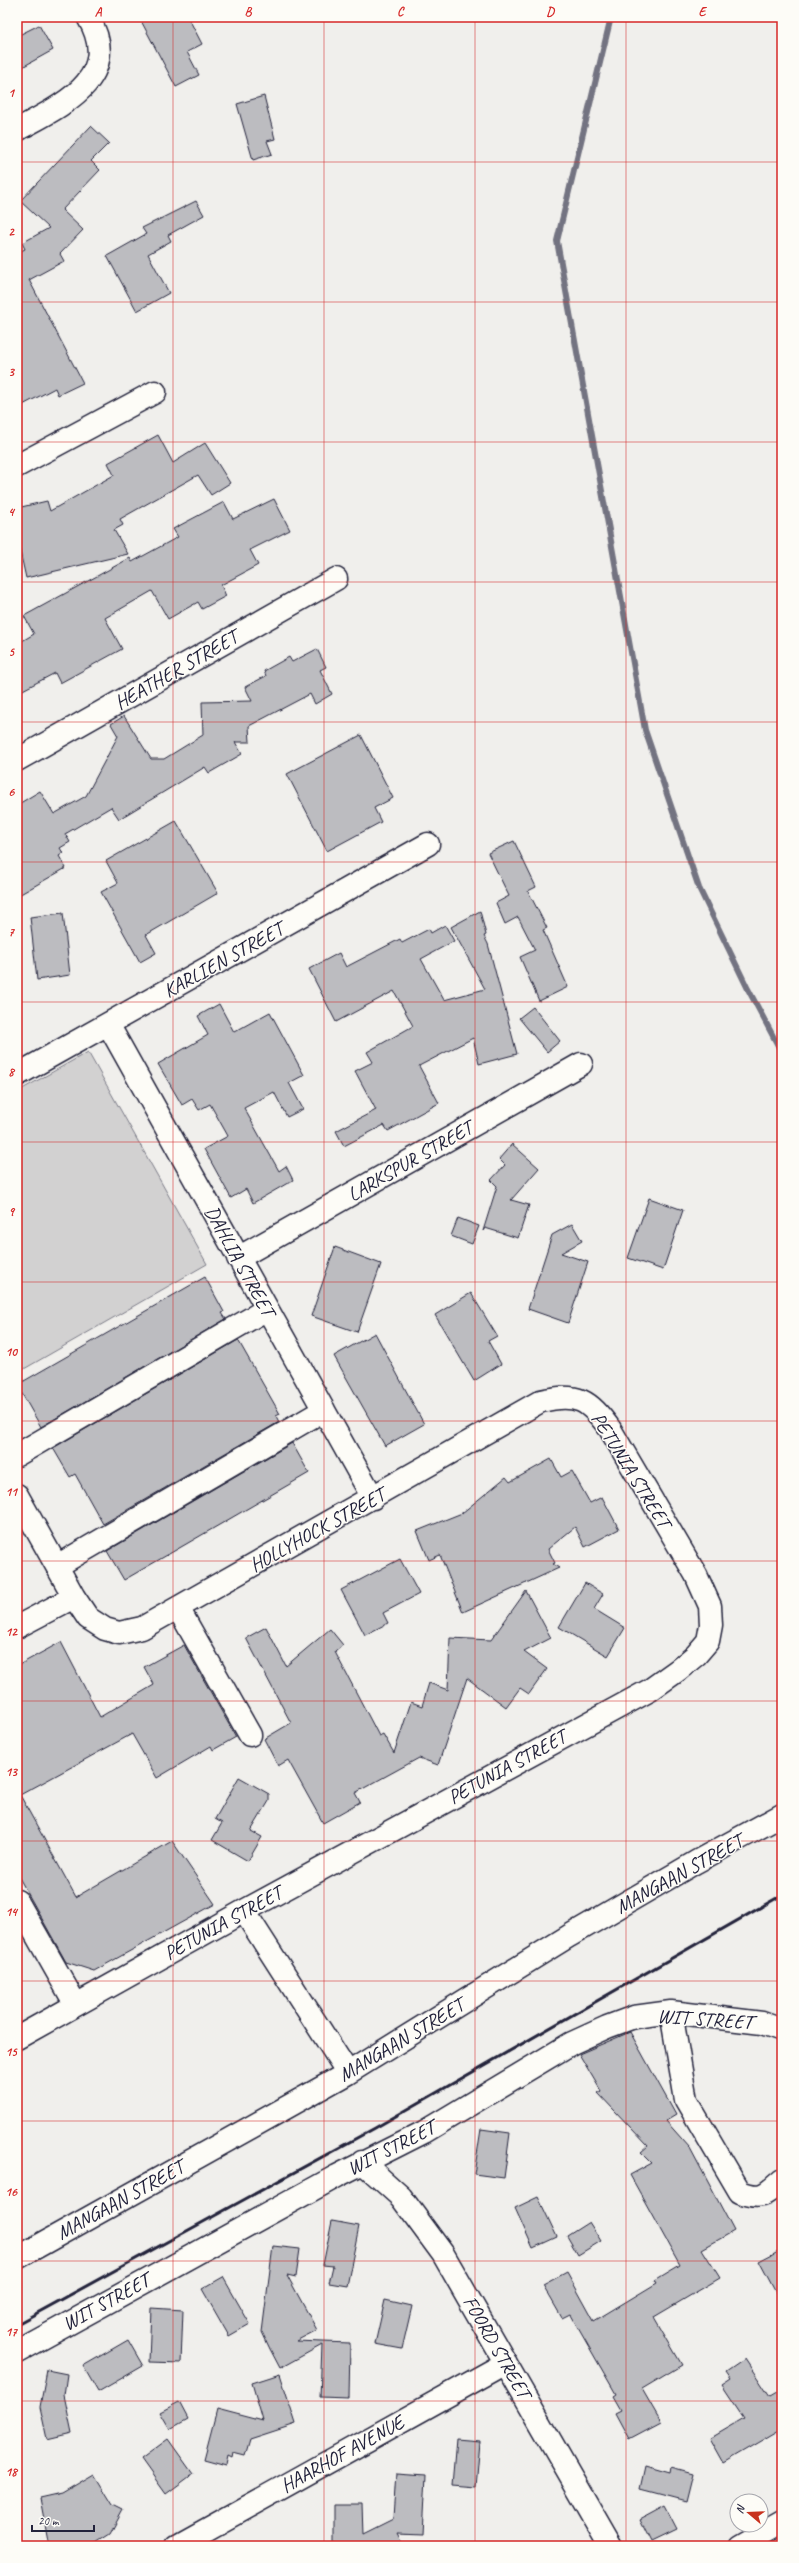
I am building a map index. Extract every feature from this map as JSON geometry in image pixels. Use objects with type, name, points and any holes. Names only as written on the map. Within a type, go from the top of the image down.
[{"type":"street","points":[[17,130],[65,101],[94,76],[100,58],[99,44],[88,17]]},
{"type":"street","points":[[17,466],[155,392]]},
{"type":"street","name":"HEATHER STREET","points":[[17,760],[336,579]]},
{"type":"street","name":"KARLIEN STREET","points":[[17,1075],[428,844]]},
{"type":"street","name":"DAHLIA STREET","points":[[108,1024],[373,1498]]},
{"type":"street","name":"LARKSPUR STREET","points":[[238,1258],[581,1064]]},
{"type":"street","points":[[17,1455],[267,1309]]},
{"type":"street","name":"PETUNIA STREET","points":[[17,2038],[244,1911],[650,1690],[696,1655],[708,1641],[711,1625],[710,1606],[696,1575],[610,1429],[597,1412],[587,1403],[574,1397],[561,1396],[541,1401]]},
{"type":"street","name":"HOLLYHOCK STREET","points":[[74,1597],[88,1618],[105,1629],[119,1632],[142,1628],[373,1498],[541,1401]]},
{"type":"street","points":[[57,1566],[324,1410]]},
{"type":"street","points":[[17,1495],[74,1597],[17,1628]]},
{"type":"street","points":[[178,1608],[250,1735]]},
{"type":"street","name":"MANGAAN STREET","points":[[17,2258],[348,2073],[569,1936],[696,1862],[760,1829],[782,1815]]},
{"type":"street","points":[[17,1902],[76,2005]]},
{"type":"street","points":[[244,1911],[348,2073]]},
{"type":"street","points":[[671,2012],[686,2100],[740,2192],[754,2197],[764,2196],[782,2180]]},
{"type":"street","name":"WIT STREET","points":[[17,2352],[362,2162],[424,2132],[572,2043],[634,2017],[671,2012],[762,2023],[782,2030]]},
{"type":"street","name":"FOORD STREET","points":[[362,2162],[401,2197],[443,2254],[612,2546]]},
{"type":"street","name":"HAARHOF AVENUE","points":[[177,2546],[506,2362]]},
{"type":"street","points":[[740,2546],[782,2522]]},
{"type":"shaded area","points":[[88,1052],[207,1264],[17,1373],[17,1092]]},
{"type":"building","points":[[139,17],[188,17],[202,44],[187,52],[199,75],[176,87]]},
{"type":"building","points":[[39,25],[53,50],[17,70],[17,36]]},
{"type":"building","points":[[264,96],[275,139],[267,141],[272,154],[253,160],[237,104]]},
{"type":"building","points":[[91,126],[109,143],[91,161],[100,170],[62,210],[83,230],[60,254],[64,261],[29,280],[83,383],[58,395],[55,388],[17,408],[17,253],[25,249],[22,243],[49,228],[20,201]]},
{"type":"building","points":[[196,201],[204,215],[168,235],[171,241],[148,254],[169,293],[137,311],[107,256],[146,234],[142,228]]},
{"type":"building","points":[[158,435],[173,463],[205,443],[230,483],[211,495],[198,475],[120,519],[123,525],[114,530],[128,554],[26,578],[17,538],[17,508],[47,501],[50,511],[114,475],[108,463]]},
{"type":"building","points":[[274,499],[290,530],[250,550],[258,565],[221,585],[226,596],[202,609],[198,602],[168,619],[152,591],[105,618],[122,649],[60,683],[55,673],[17,693],[17,644],[34,634],[24,616],[130,558],[132,562],[178,537],[173,529],[224,502],[233,519]]},
{"type":"building","points":[[317,649],[326,667],[320,670],[332,694],[315,704],[310,694],[249,726],[250,742],[235,742],[242,754],[209,773],[205,767],[119,819],[111,807],[65,834],[70,842],[60,848],[63,853],[59,856],[66,868],[17,896],[17,805],[40,791],[54,814],[86,796],[118,736],[111,724],[124,716],[151,759],[164,759],[203,735],[202,702],[252,701],[245,687],[266,676],[264,671],[289,657],[292,662]]},
{"type":"building","points":[[361,735],[393,798],[374,808],[381,822],[327,851],[287,774]]},
{"type":"building","points":[[176,821],[218,893],[146,935],[156,953],[140,962],[101,892],[118,883],[106,861]]},
{"type":"building","points":[[514,841],[536,887],[528,891],[547,928],[543,930],[568,987],[539,1001],[520,957],[535,950],[518,917],[505,924],[496,903],[509,896],[488,853]]},
{"type":"building","points":[[480,911],[486,935],[484,936],[488,944],[517,1054],[479,1064],[473,1038],[419,1066],[439,1103],[388,1131],[384,1125],[344,1146],[336,1131],[376,1110],[355,1071],[373,1062],[367,1052],[413,1026],[394,991],[336,1022],[309,969],[339,953],[346,967],[400,939],[402,943],[429,929],[431,933],[445,925],[454,941],[421,959],[444,1000],[485,989],[451,927]]},
{"type":"building","points":[[63,913],[70,975],[37,980],[30,917]]},
{"type":"building","points":[[219,1004],[234,1032],[270,1012],[304,1075],[289,1083],[303,1109],[287,1117],[274,1092],[244,1108],[279,1171],[286,1166],[293,1180],[253,1203],[246,1189],[231,1198],[204,1149],[228,1136],[210,1104],[199,1110],[192,1099],[182,1105],[158,1064],[208,1035],[198,1016]]},
{"type":"building","points":[[533,1007],[560,1041],[547,1052],[519,1018]]},
{"type":"building","points":[[512,1144],[539,1168],[511,1200],[529,1205],[518,1238],[485,1228],[483,1231],[497,1186],[491,1180],[505,1165],[499,1159]]},
{"type":"building","points":[[649,1198],[683,1210],[663,1270],[628,1258]]},
{"type":"building","points":[[458,1218],[479,1226],[472,1244],[451,1236]]},
{"type":"building","points":[[572,1224],[582,1241],[561,1253],[588,1262],[568,1323],[528,1309],[552,1235]]},
{"type":"building","points":[[335,1247],[381,1264],[357,1332],[311,1316]]},
{"type":"building","points":[[205,1277],[224,1312],[222,1313],[226,1319],[41,1427],[17,1385]]},
{"type":"building","points":[[471,1293],[497,1336],[488,1341],[501,1364],[474,1381],[435,1315]]},
{"type":"building","points":[[375,1333],[424,1424],[385,1446],[334,1356]]},
{"type":"building","points":[[238,1340],[280,1414],[276,1416],[279,1422],[103,1524],[75,1474],[70,1477],[53,1448]]},
{"type":"building","points":[[292,1443],[309,1473],[124,1580],[107,1551]]},
{"type":"building","points":[[551,1459],[561,1477],[572,1471],[590,1503],[602,1497],[619,1529],[585,1547],[575,1527],[548,1549],[555,1563],[553,1564],[559,1568],[463,1612],[440,1555],[429,1560],[417,1531],[462,1513],[506,1477],[510,1482]]},
{"type":"building","points":[[400,1559],[419,1594],[383,1613],[388,1623],[365,1635],[341,1590]]},
{"type":"building","points":[[585,1583],[603,1594],[594,1609],[625,1628],[608,1656],[559,1627]]},
{"type":"building","points":[[526,1591],[551,1638],[524,1652],[547,1669],[529,1694],[520,1688],[506,1707],[467,1678],[438,1765],[419,1758],[355,1793],[360,1802],[323,1823],[288,1760],[278,1766],[264,1739],[291,1723],[246,1638],[266,1627],[286,1666],[330,1629],[343,1645],[335,1652],[379,1736],[383,1734],[394,1753],[411,1702],[422,1706],[429,1683],[448,1690],[450,1638],[491,1640]]},
{"type":"building","points":[[61,1642],[100,1717],[154,1685],[144,1667],[184,1645],[236,1737],[213,1750],[211,1746],[157,1778],[132,1734],[20,1795],[76,1897],[172,1841],[215,1904],[94,1971],[66,1962],[17,1874],[17,1666]]},
{"type":"building","points":[[239,1777],[269,1794],[269,1801],[251,1831],[262,1837],[248,1861],[212,1840],[222,1823],[215,1819]]},
{"type":"building","points":[[630,2032],[676,2115],[666,2121],[690,2148],[734,2231],[702,2249],[720,2278],[654,2317],[682,2365],[642,2389],[661,2422],[629,2439],[615,2413],[621,2410],[613,2396],[616,2394],[570,2314],[562,2318],[543,2285],[567,2272],[594,2321],[657,2283],[655,2280],[680,2265],[630,2175],[652,2163],[641,2152],[648,2146],[598,2093],[601,2091],[579,2054]]},
{"type":"building","points":[[481,2129],[510,2133],[504,2178],[474,2174]]},
{"type":"building","points":[[538,2197],[557,2237],[533,2248],[515,2208]]},
{"type":"building","points":[[332,2221],[359,2226],[347,2286],[329,2283],[333,2266],[323,2265]]},
{"type":"building","points":[[589,2222],[601,2241],[578,2255],[567,2236]]},
{"type":"building","points":[[273,2246],[300,2249],[296,2277],[287,2275],[317,2330],[296,2341],[350,2343],[349,2398],[320,2397],[322,2345],[280,2368],[270,2349],[262,2332]]},
{"type":"building","points":[[782,2249],[782,2304],[759,2261]]},
{"type":"building","points":[[223,2277],[250,2324],[229,2336],[202,2289]]},
{"type":"building","points":[[385,2300],[412,2306],[402,2349],[375,2344]]},
{"type":"building","points":[[151,2308],[183,2310],[181,2363],[149,2362]]},
{"type":"building","points":[[128,2340],[143,2366],[98,2392],[83,2366]]},
{"type":"building","points":[[745,2359],[770,2397],[782,2390],[782,2429],[724,2463],[710,2438],[744,2418],[722,2385],[731,2379],[726,2372]]},
{"type":"building","points":[[47,2370],[67,2374],[64,2395],[72,2433],[47,2439],[40,2407]]},
{"type":"building","points":[[280,2374],[296,2424],[250,2439],[245,2456],[233,2453],[232,2458],[228,2456],[226,2465],[204,2459],[217,2409],[263,2421],[252,2383]]},
{"type":"building","points":[[179,2402],[188,2419],[170,2429],[160,2412]]},
{"type":"building","points":[[168,2439],[193,2474],[166,2494],[141,2459]]},
{"type":"building","points":[[456,2439],[480,2441],[476,2487],[452,2485]]},
{"type":"building","points":[[645,2466],[670,2473],[671,2467],[693,2473],[686,2501],[640,2489]]},
{"type":"building","points":[[396,2473],[426,2475],[423,2533],[398,2532],[405,2546],[334,2546],[334,2505],[362,2505],[363,2534],[393,2519]]},
{"type":"building","points":[[94,2474],[113,2505],[123,2510],[110,2534],[91,2546],[49,2546],[40,2498],[62,2493]]},
{"type":"building","points":[[664,2507],[676,2530],[651,2542],[640,2520]]},
{"type":"waterway","points":[[611,17],[557,241],[645,730],[699,888],[748,989],[782,1053]]},
{"type":"railway","points":[[17,2324],[375,2128],[782,1895]]}]
